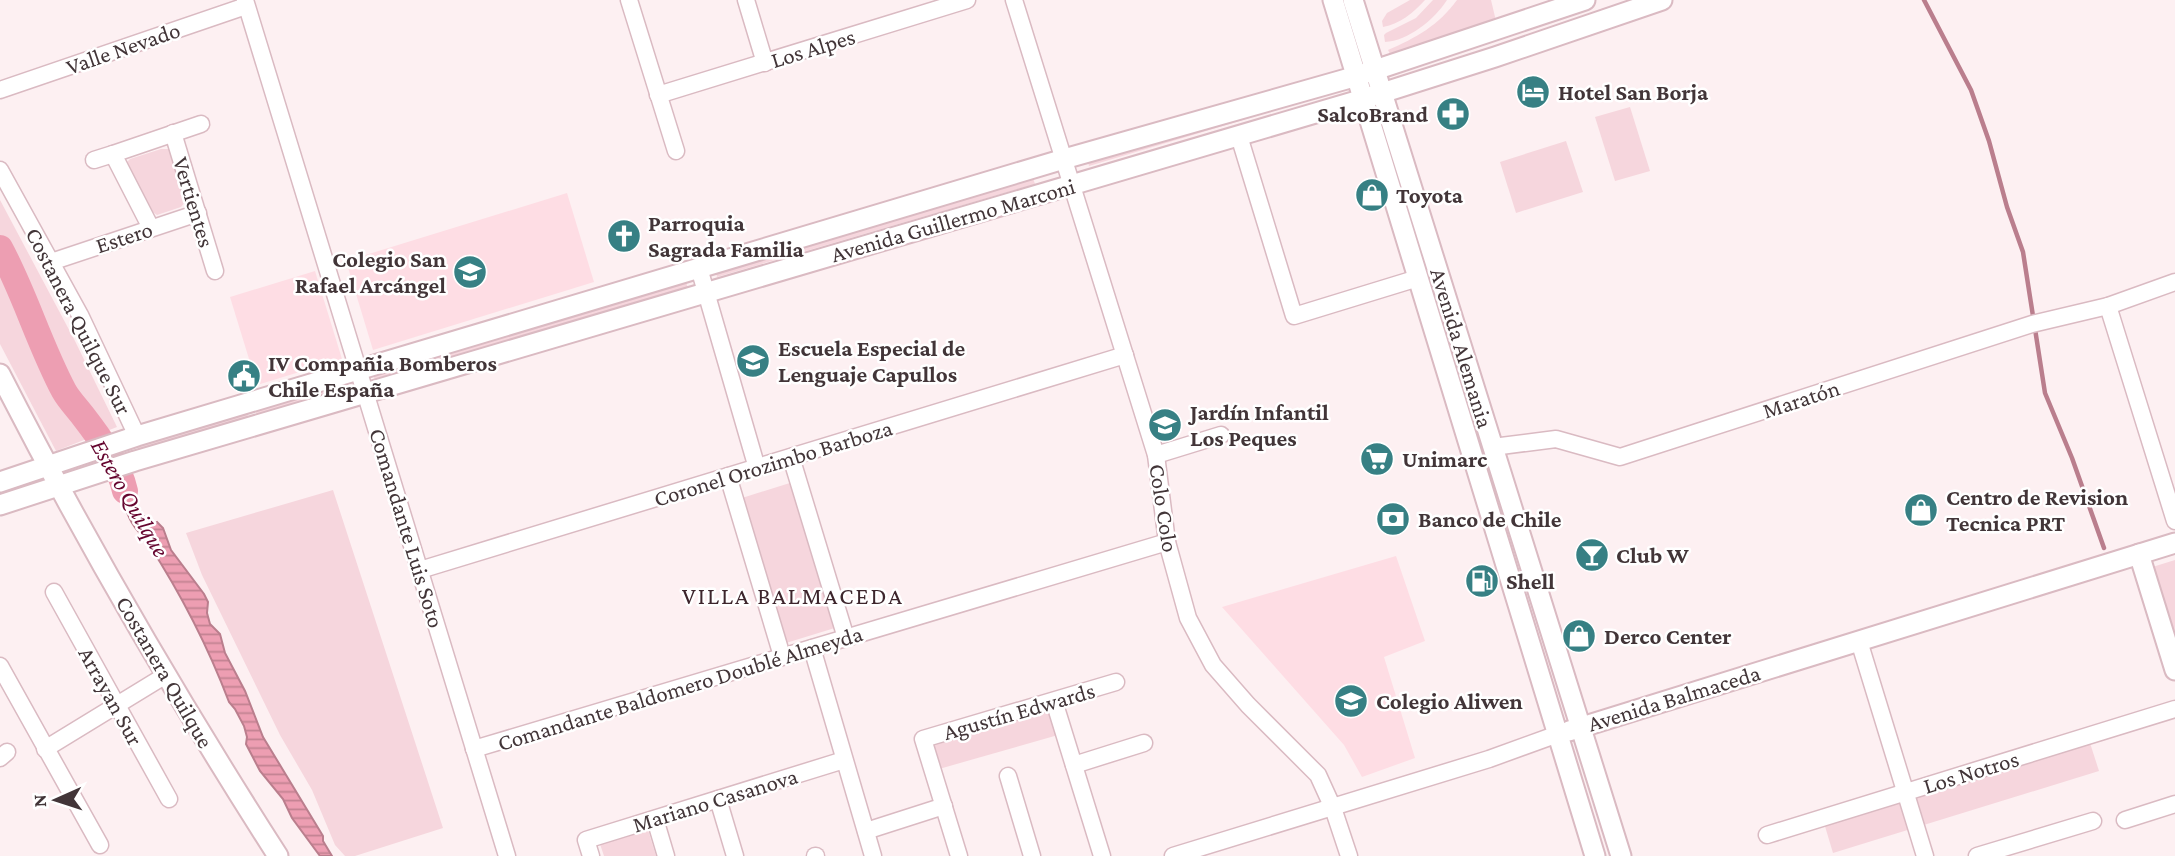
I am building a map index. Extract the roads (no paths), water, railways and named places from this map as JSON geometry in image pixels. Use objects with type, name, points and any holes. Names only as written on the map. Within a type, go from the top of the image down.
[{"type":"main road","name":"Avenida Alemania","points":[[1333,0],[1366,73],[1382,93],[1620,856]]},
{"type":"main road","name":"Avenida Alemania","points":[[1353,0],[1366,73],[1363,99],[1595,856]]},
{"type":"main road","name":"Avenida Guillermo Marconi","points":[[0,482],[131,437],[1064,159],[1366,73],[1585,0]]},
{"type":"main road","points":[[1596,0],[1603,21]]},
{"type":"main road","name":"Avenida Guillermo Marconi","points":[[0,505],[255,425],[1363,99],[1662,0]]},
{"type":"main road","points":[[1487,33],[1495,57]]},
{"type":"main road","name":"Costanera Quilque","points":[[0,374],[57,486],[166,675],[278,856]]},
{"type":"main road","points":[[248,403],[255,425]]},
{"type":"main road","name":"Avenida Balmaceda","points":[[1558,734],[2175,543]]},
{"type":"main road","points":[[2139,554],[2175,670]]},
{"type":"street","points":[[629,0],[676,151]]},
{"type":"street","points":[[746,0],[765,63]]},
{"type":"street","name":"Los Alpes","points":[[658,95],[967,0]]},
{"type":"street","name":"Colo Colo","points":[[1014,0],[1156,455],[1167,542],[1188,618],[1213,664],[1248,705],[1318,775],[1333,808],[1349,856]]},
{"type":"street","name":"Valle Nevado","points":[[0,90],[246,3]]},
{"type":"street","name":"Comandante Luis Soto","points":[[246,3],[507,856]]},
{"type":"street","name":"Vertientes","points":[[94,160],[201,124]]},
{"type":"street","name":"Vertientes","points":[[173,133],[215,271]]},
{"type":"street","points":[[1239,136],[1294,316],[1418,278]]},
{"type":"street","points":[[113,154],[151,228]]},
{"type":"street","name":"Costanera Quilque Sur","points":[[0,170],[80,315],[131,437]]},
{"type":"street","name":"Estero","points":[[51,262],[198,213]]},
{"type":"street","points":[[699,268],[757,468]]},
{"type":"street","name":"Maratón","points":[[1493,447],[1556,439],[1620,457],[2032,324],[2108,306],[2175,282]]},
{"type":"street","points":[[2108,306],[2175,521]]},
{"type":"street","name":"Coronel Orozimbo Barboza","points":[[420,569],[1125,355]]},
{"type":"street","points":[[1156,455],[1221,435]]},
{"type":"street","points":[[791,457],[846,638]]},
{"type":"street","points":[[728,476],[782,656]]},
{"type":"street","name":"Comandante Baldomero Doublé Almeyda","points":[[474,749],[1167,542]]},
{"type":"street","name":"Arrayan Sur","points":[[54,592],[169,799]]},
{"type":"street","points":[[1859,641],[1925,856]]},
{"type":"street","points":[[812,648],[873,856]]},
{"type":"street","points":[[0,666],[100,845]]},
{"type":"street","points":[[45,749],[166,675]]},
{"type":"street","name":"Agustín Edwards","points":[[944,806],[923,739],[1116,682]]},
{"type":"street","points":[[1054,701],[1102,856]]},
{"type":"street","name":"Los Notros","points":[[1767,835],[2175,709]]},
{"type":"street","name":"Avenida Balmaceda","points":[[1173,856],[1489,759],[1558,734]]},
{"type":"street","points":[[1074,765],[1144,743]]},
{"type":"street","name":"Mariano Casanova","points":[[591,856],[586,840],[844,761]]},
{"type":"street","points":[[1007,776],[1032,856]]},
{"type":"street","points":[[718,799],[735,856]]},
{"type":"street","points":[[2125,820],[2175,804]]},
{"type":"street","points":[[866,831],[944,806],[959,856]]},
{"type":"street","points":[[655,819],[666,856]]},
{"type":"street","points":[[1977,856],[2093,821]]},
{"type":"water","points":[[130,468],[131,492],[137,507],[153,524],[157,522],[163,528],[171,550],[204,594],[208,602],[210,624],[220,634],[225,653],[245,691],[263,737],[323,836],[332,856],[320,856],[292,818],[283,799],[260,771],[246,744],[244,726],[229,702],[193,621],[160,561],[130,520],[118,485],[109,474]]},
{"type":"waterway","points":[[1924,0],[1971,90],[1989,141],[2007,207],[2023,252],[2045,393],[2072,458],[2104,548]]},
{"type":"waterway","name":"Estero Quilque","points":[[0,248],[64,391],[108,452],[125,491]]},
{"type":"place","name":"Hotel San Borja","points":[[1533,92]]},
{"type":"place","name":"SalcoBrand","points":[[1453,114]]},
{"type":"place","name":"Toyota","points":[[1372,195]]},
{"type":"place","name":"Parroquia Sagrada Familia","points":[[624,236]]},
{"type":"place","name":"Colegio San Rafael Arcángel","points":[[470,272]]},
{"type":"place","name":"Escuela Especial de Lenguaje Capullos","points":[[753,361]]},
{"type":"place","name":"IV Compañia Bomberos Chile España","points":[[244,376]]},
{"type":"place","name":"Jardín Infantil Los Peques","points":[[1165,425]]},
{"type":"place","name":"Unimarc","points":[[1377,459]]},
{"type":"place","name":"Centro de Revision Tecnica PRT","points":[[1921,510]]},
{"type":"place","name":"Banco de Chile","points":[[1393,519]]},
{"type":"place","name":"Club W","points":[[1592,555]]},
{"type":"place","name":"Shell","points":[[1482,581]]},
{"type":"place","name":"Derco Center","points":[[1579,636]]},
{"type":"place","name":"Colegio Aliwen","points":[[1351,701]]},
{"type":"district","name":"VILLA BALMACEDA","points":[[793,596]]}]
